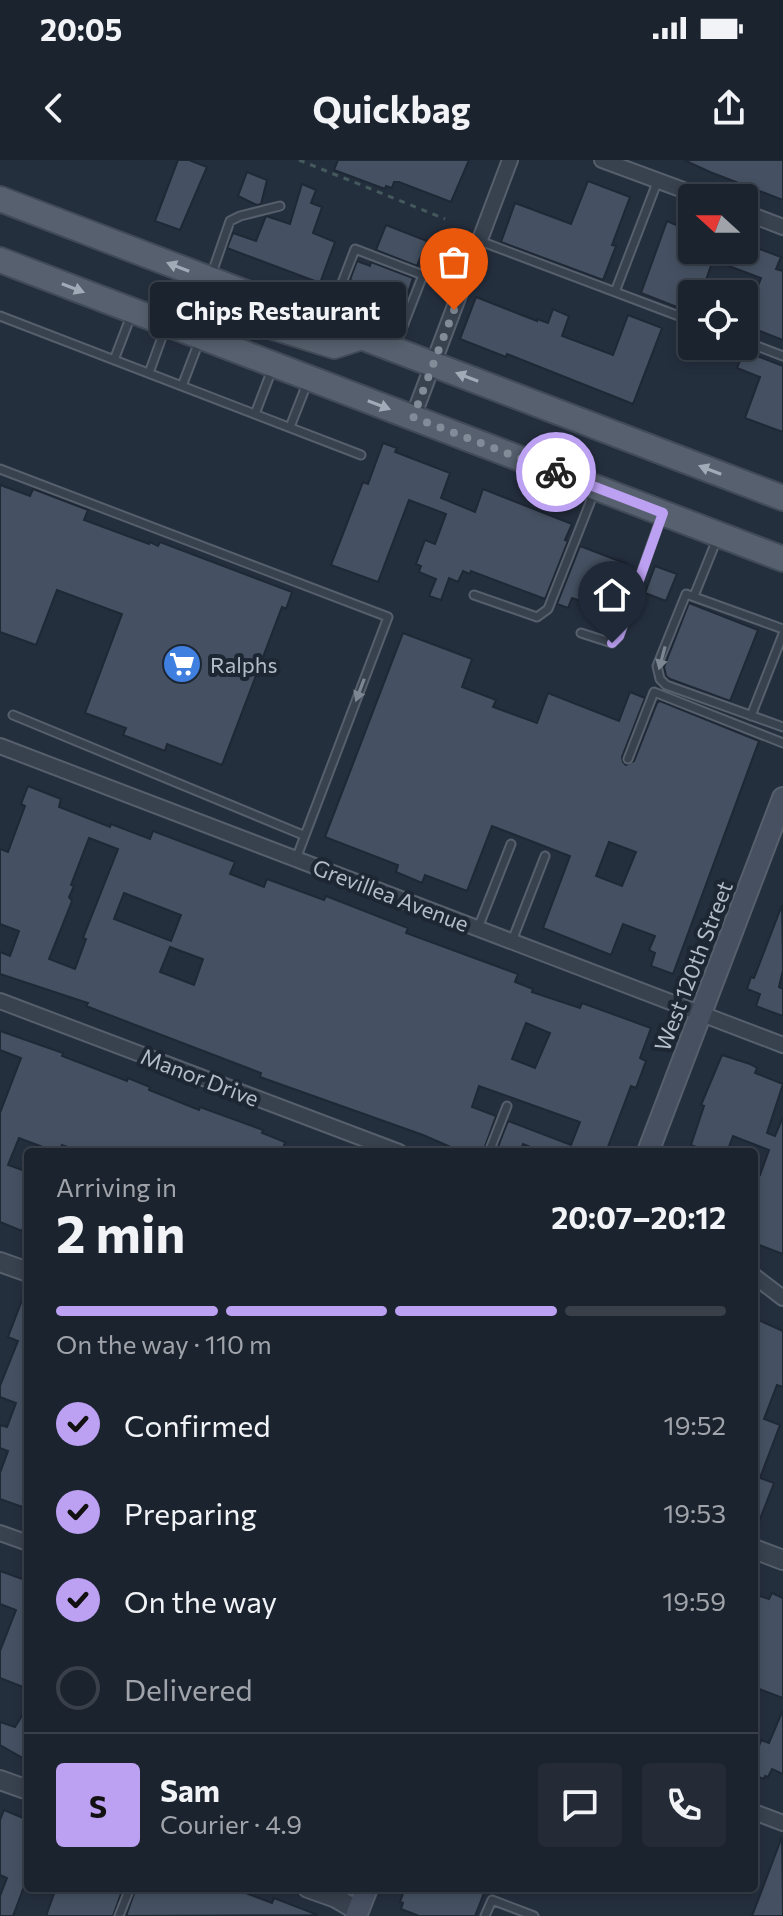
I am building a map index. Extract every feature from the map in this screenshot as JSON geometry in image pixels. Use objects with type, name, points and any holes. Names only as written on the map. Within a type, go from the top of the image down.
[{"type":"main road","points":[[0,199],[783,498]]},
{"type":"main road","points":[[0,260],[783,559]]},
{"type":"main road","points":[[201,336],[208,322],[219,315],[241,317],[334,346],[352,333]]},
{"type":"main road","name":"West 120th Street","points":[[650,1148],[783,798]]},
{"type":"main road","points":[[360,1914],[366,1892]]},
{"type":"street","points":[[413,417],[510,160]]},
{"type":"street","points":[[602,160],[678,188]]},
{"type":"street","points":[[758,217],[783,227]]},
{"type":"street","name":"Grevillea Avenue","points":[[0,746],[783,1045]]},
{"type":"street","name":"Manor Drive","points":[[0,1001],[388,1148]]},
{"type":"street","points":[[0,1262],[24,1271]]},
{"type":"street","points":[[758,1279],[783,1298]]},
{"type":"street","points":[[0,1533],[24,1542]]},
{"type":"street","points":[[758,1551],[783,1560]]},
{"type":"street","points":[[0,1780],[24,1789]]},
{"type":"street","points":[[758,1814],[783,1823]]},
{"type":"street","points":[[319,1892],[336,1898],[360,1914]]},
{"type":"lane","points":[[615,292],[658,180]]},
{"type":"lane","points":[[210,279],[230,221],[280,206]]},
{"type":"lane","points":[[480,241],[678,316]]},
{"type":"lane","points":[[352,333],[356,293],[340,288],[355,249],[462,289]]},
{"type":"lane","points":[[394,349],[423,275]]},
{"type":"lane","points":[[114,360],[133,311]]},
{"type":"lane","points":[[0,316],[361,455]]},
{"type":"lane","points":[[149,373],[167,324]]},
{"type":"lane","points":[[182,386],[201,336]]},
{"type":"lane","points":[[758,346],[783,356]]},
{"type":"lane","points":[[255,414],[274,364]]},
{"type":"lane","points":[[290,427],[309,378]]},
{"type":"lane","points":[[0,469],[388,617],[296,859]]},
{"type":"lane","points":[[474,595],[537,617],[548,609],[596,488]]},
{"type":"lane","points":[[581,633],[612,643],[619,636],[663,513]]},
{"type":"lane","points":[[694,596],[719,535]]},
{"type":"lane","points":[[751,716],[783,632],[686,594],[657,666],[660,679],[666,685],[751,716],[783,727]]},
{"type":"lane","points":[[628,759],[654,692],[783,743]]},
{"type":"lane","points":[[13,715],[303,835]]},
{"type":"lane","points":[[478,928],[511,844]]},
{"type":"lane","points":[[512,941],[545,856]]},
{"type":"lane","points":[[491,1148],[507,1106]]},
{"type":"lane","points":[[119,1916],[128,1892]]},
{"type":"lane","points":[[485,1916],[492,1900],[534,1916]]},
{"type":"path","points":[[299,160],[445,219]]},
{"type":"building","points":[[178,160],[189,160],[207,167],[180,230],[155,221]]},
{"type":"building","points":[[338,160],[469,160],[451,202],[399,182],[385,189],[334,170]]},
{"type":"building","points":[[684,160],[783,160],[783,200],[758,190],[758,184],[741,184]]},
{"type":"building","points":[[247,172],[267,180],[261,204],[238,196]]},
{"type":"building","points":[[588,181],[630,197],[603,280],[501,242],[515,203],[571,224]]},
{"type":"building","points":[[302,184],[316,190],[311,203],[322,207],[313,233],[335,242],[320,283],[227,248],[233,233],[256,241],[266,216],[290,224]]},
{"type":"building","points":[[678,220],[678,264],[712,264],[706,280],[678,280],[678,308],[641,293],[667,221],[676,225]]},
{"type":"building","points":[[386,225],[427,241],[417,266],[376,250]]},
{"type":"building","points":[[758,248],[781,257],[776,269],[783,271],[783,340],[758,330],[758,286],[761,278],[724,264],[758,264]]},
{"type":"building","points":[[357,261],[370,266],[371,262],[413,278],[405,302],[350,280]]},
{"type":"building","points":[[476,297],[548,323],[553,309],[569,316],[562,336],[613,355],[628,315],[662,328],[633,404],[507,354],[506,357],[460,339]]},
{"type":"building","points":[[758,356],[783,366],[783,432],[745,418],[760,377],[737,368],[740,360],[758,360]]},
{"type":"building","points":[[383,443],[397,448],[395,452],[450,473],[441,498],[475,512],[483,489],[572,524],[545,599],[471,571],[470,574],[463,571],[458,582],[449,578],[441,600],[429,596],[436,579],[419,572],[421,566],[416,564],[425,540],[435,544],[446,514],[409,500],[378,582],[331,565],[363,482],[368,484]]},
{"type":"building","name":"Ralphs","points":[[0,485],[30,496],[33,489],[88,510],[84,520],[149,544],[158,546],[160,542],[292,592],[286,609],[282,607],[222,765],[167,744],[165,751],[123,735],[126,728],[85,713],[122,614],[57,590],[36,645],[0,632]]},
{"type":"building","points":[[580,546],[627,564],[609,611],[572,598],[568,608],[557,604]]},
{"type":"building","points":[[655,566],[677,574],[666,601],[645,593]]},
{"type":"building","points":[[689,603],[758,630],[730,701],[666,676],[664,667]]},
{"type":"building","points":[[403,633],[472,659],[462,687],[496,700],[493,707],[537,723],[548,693],[619,721],[630,692],[645,698],[622,757],[626,765],[634,761],[660,701],[759,741],[673,974],[651,966],[655,953],[649,950],[655,936],[623,924],[611,955],[543,928],[570,856],[492,826],[467,891],[425,875],[422,883],[396,872],[398,865],[325,837]],"holes":[[[609,842],[636,852],[622,886],[596,876]]]},
{"type":"building","points":[[28,786],[61,799],[59,807],[110,827],[111,824],[150,839],[153,831],[235,862],[230,874],[264,887],[267,879],[324,900],[326,896],[408,928],[406,933],[518,974],[515,982],[533,989],[532,992],[580,1008],[582,1003],[651,1028],[640,1058],[646,1061],[636,1088],[631,1086],[608,1148],[533,1148],[523,1144],[522,1148],[498,1148],[508,1121],[571,1145],[580,1122],[479,1086],[472,1107],[496,1116],[484,1148],[453,1148],[260,1077],[261,1073],[86,1006],[88,1003],[0,974],[0,952],[10,956],[19,931],[0,924],[0,849],[8,852],[25,806],[21,804]],"holes":[[[89,838],[118,849],[83,938],[86,939],[75,969],[49,959],[72,901],[69,897],[74,886],[71,885]],[[124,893],[181,915],[171,941],[114,919]],[[170,947],[203,959],[194,985],[160,972]],[[526,1023],[550,1033],[535,1068],[512,1059]]]},
{"type":"building","points":[[782,905],[783,970],[779,987],[783,989],[783,1016],[756,1006],[760,994],[747,989]]},
{"type":"building","points":[[0,1031],[63,1053],[62,1056],[127,1081],[128,1078],[199,1110],[200,1107],[263,1130],[262,1133],[285,1142],[283,1148],[70,1148],[62,1145],[61,1148],[43,1148],[19,1138],[8,1165],[24,1171],[22,1231],[0,1222],[0,1113],[21,1058],[0,1050]]},
{"type":"building","points":[[722,1055],[750,1064],[757,1068],[755,1073],[783,1084],[767,1133],[775,1136],[783,1117],[783,1254],[758,1245],[758,1174],[769,1150],[733,1136],[728,1148],[698,1148],[691,1145],[704,1106],[701,1105]]},
{"type":"building","points":[[24,1295],[24,1508],[0,1499],[0,1473],[8,1451],[0,1448],[0,1425],[7,1427],[16,1403],[0,1397],[0,1386],[18,1341],[8,1337]]},
{"type":"building","points":[[758,1320],[783,1331],[783,1387],[777,1385],[764,1419],[780,1425],[760,1478],[774,1483],[758,1524]]},
{"type":"building","points":[[0,1571],[24,1580],[24,1687],[0,1678],[0,1651],[16,1610],[0,1604]]},
{"type":"building","points":[[772,1593],[783,1598],[783,1698],[758,1689],[758,1595],[769,1599]]},
{"type":"building","points":[[783,1710],[783,1774],[772,1769],[764,1779],[758,1777],[758,1746],[761,1740],[769,1743]]},
{"type":"building","points":[[24,1712],[24,1759],[0,1745],[0,1722],[15,1727]]},
{"type":"building","points":[[4,1810],[24,1818],[24,1887],[13,1916],[0,1916],[0,1896],[7,1878],[0,1875],[0,1820]]},
{"type":"building","points":[[782,1837],[783,1916],[752,1916]]},
{"type":"building","points":[[55,1892],[122,1892],[113,1916],[46,1916]]},
{"type":"building","points":[[135,1892],[243,1892],[272,1903],[274,1898],[318,1915],[126,1916]]},
{"type":"building","points":[[404,1892],[484,1892],[475,1916],[419,1916],[401,1909],[403,1903],[400,1902]]},
{"type":"way so far","points":[[454,310],[413,417],[556,472]]},
{"type":"place","name":"Chips Restaurant","points":[[454,310]]},
{"type":"place","name":"Ralphs","points":[[182,664]]},
{"type":"route","points":[[556,472],[663,513],[619,636],[612,643]]}]
